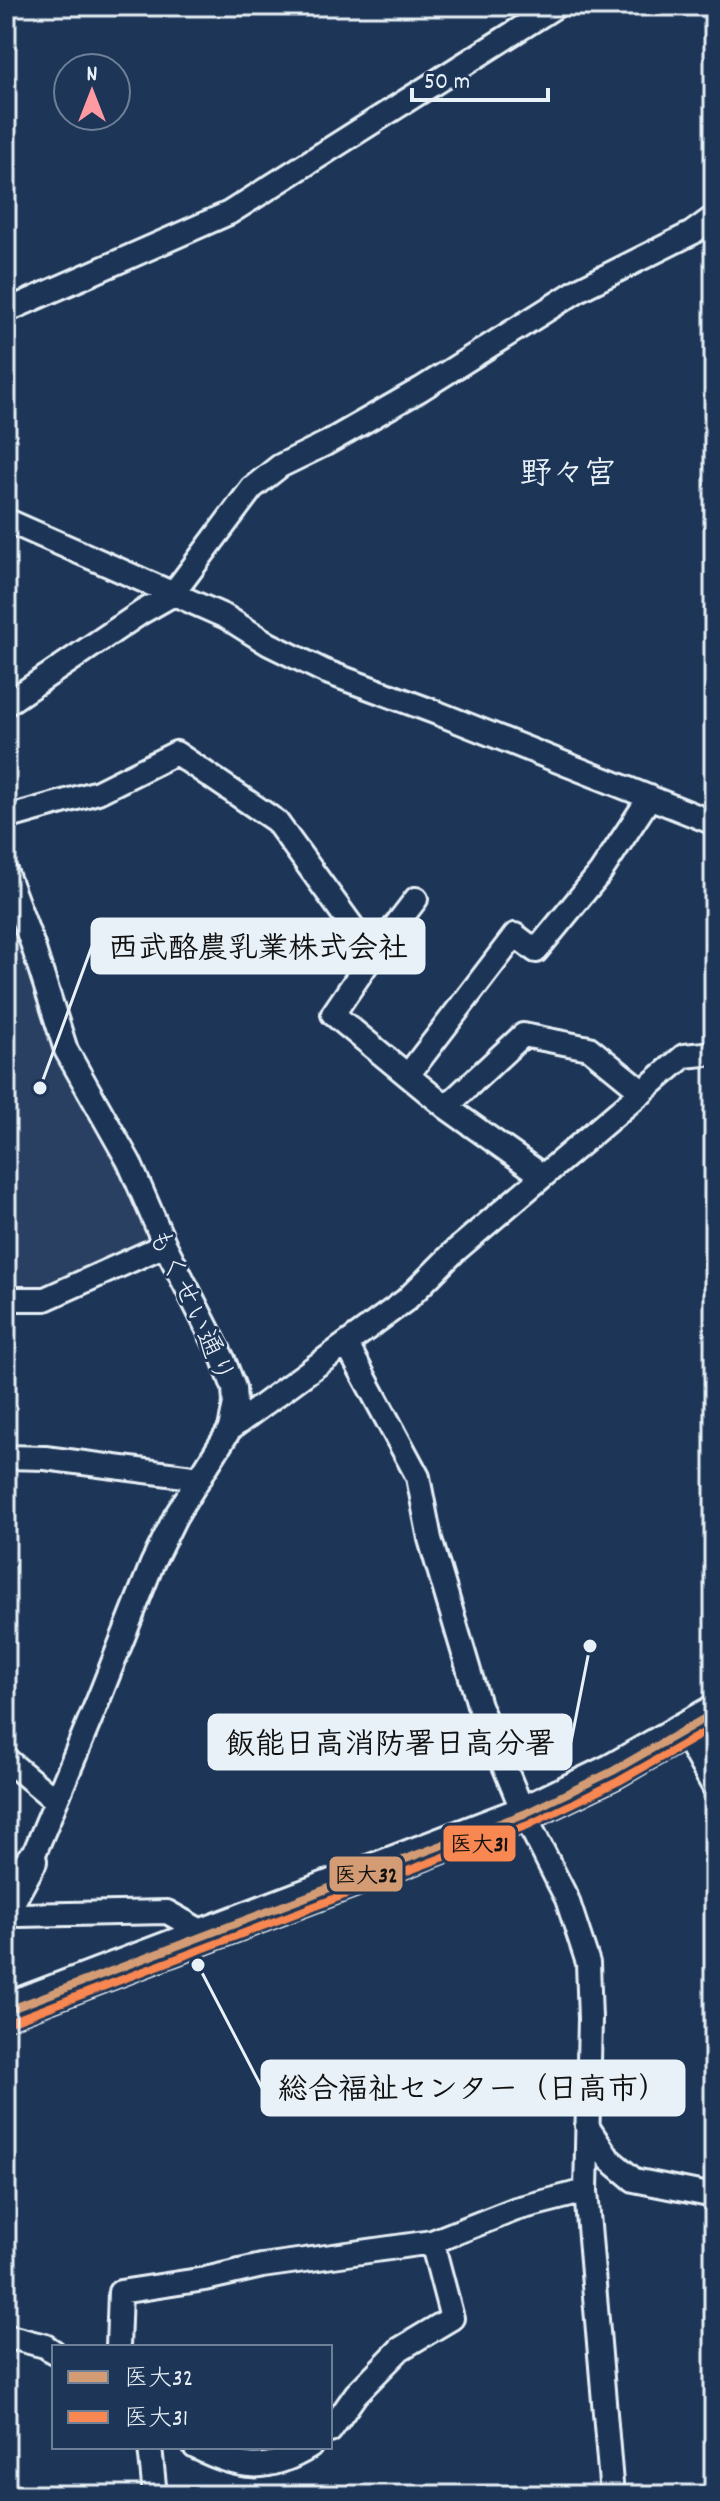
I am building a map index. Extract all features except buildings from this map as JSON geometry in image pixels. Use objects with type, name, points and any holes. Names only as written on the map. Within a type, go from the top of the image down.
[{"type":"main road","points":[[6,2011],[524,1814],[613,1771],[714,1713]]},
{"type":"street","points":[[6,311],[229,213],[524,14],[556,6]]},
{"type":"street","points":[[6,704],[172,595],[252,488],[280,466],[421,389],[580,289],[692,233],[714,217]]},
{"type":"street","points":[[6,520],[226,617],[269,644],[324,671],[714,823]]},
{"type":"street","points":[[6,818],[98,792],[176,753],[276,821],[373,955]]},
{"type":"street","points":[[408,1075],[515,935],[536,951],[600,873],[650,797]]},
{"type":"street","name":"もくせい通り","points":[[6,1909],[31,1861],[152,1564],[175,1517],[230,1429],[235,1403],[234,1388],[223,1359],[165,1245],[129,1162],[66,1050],[32,943],[7,878]]},
{"type":"street","points":[[416,899],[333,1014],[446,1107],[543,1176]]},
{"type":"street","points":[[446,1107],[523,1035],[589,1048],[643,1092]]},
{"type":"street","points":[[230,1429],[406,1300],[455,1251],[684,1056],[714,1053]]},
{"type":"street","points":[[6,1299],[45,1299],[165,1245]]},
{"type":"street","points":[[347,1345],[418,1477],[430,1539],[479,1705],[524,1814],[567,1899],[588,1963],[590,2019],[586,2191],[612,2495]]},
{"type":"street","points":[[6,1457],[45,1458],[200,1478]]},
{"type":"street","points":[[683,1732],[714,1787]]},
{"type":"street","points":[[6,1759],[56,1801]]},
{"type":"street","points":[[6,1909],[20,1915],[167,1912],[208,1935]]},
{"type":"street","points":[[587,2126],[609,2159],[634,2180],[714,2196]]},
{"type":"street","points":[[118,2345],[120,2292],[205,2279],[262,2266],[432,2242],[516,2209],[586,2191]]},
{"type":"street","points":[[332,2428],[356,2394],[400,2349],[452,2318],[432,2242]]},
{"type":"street","points":[[6,2336],[52,2351]]},
{"type":"street","points":[[150,2449],[155,2495]]},
{"type":"street","points":[[199,2449],[227,2462],[251,2466],[274,2465],[306,2449]]},
{"type":"shaded area","points":[[6,898],[61,1062],[116,1158],[157,1246],[65,1285],[6,1295]]},
{"type":"transit line","name":"医大32","points":[[6,2011],[524,1814],[613,1771],[714,1713]]},
{"type":"transit line","name":"医大31","points":[[10,2022],[528,1825],[619,1781],[714,1727]]},
{"type":"place","name":"西武酪農乳業株式会社","points":[[40,1088]]},
{"type":"place","name":"飯能日高消防署日高分署","points":[[590,1646]]},
{"type":"place","name":"総合福祉センター（日高市）","points":[[198,1965]]},
{"type":"district","name":"野々宮","points":[[568,472]]}]
